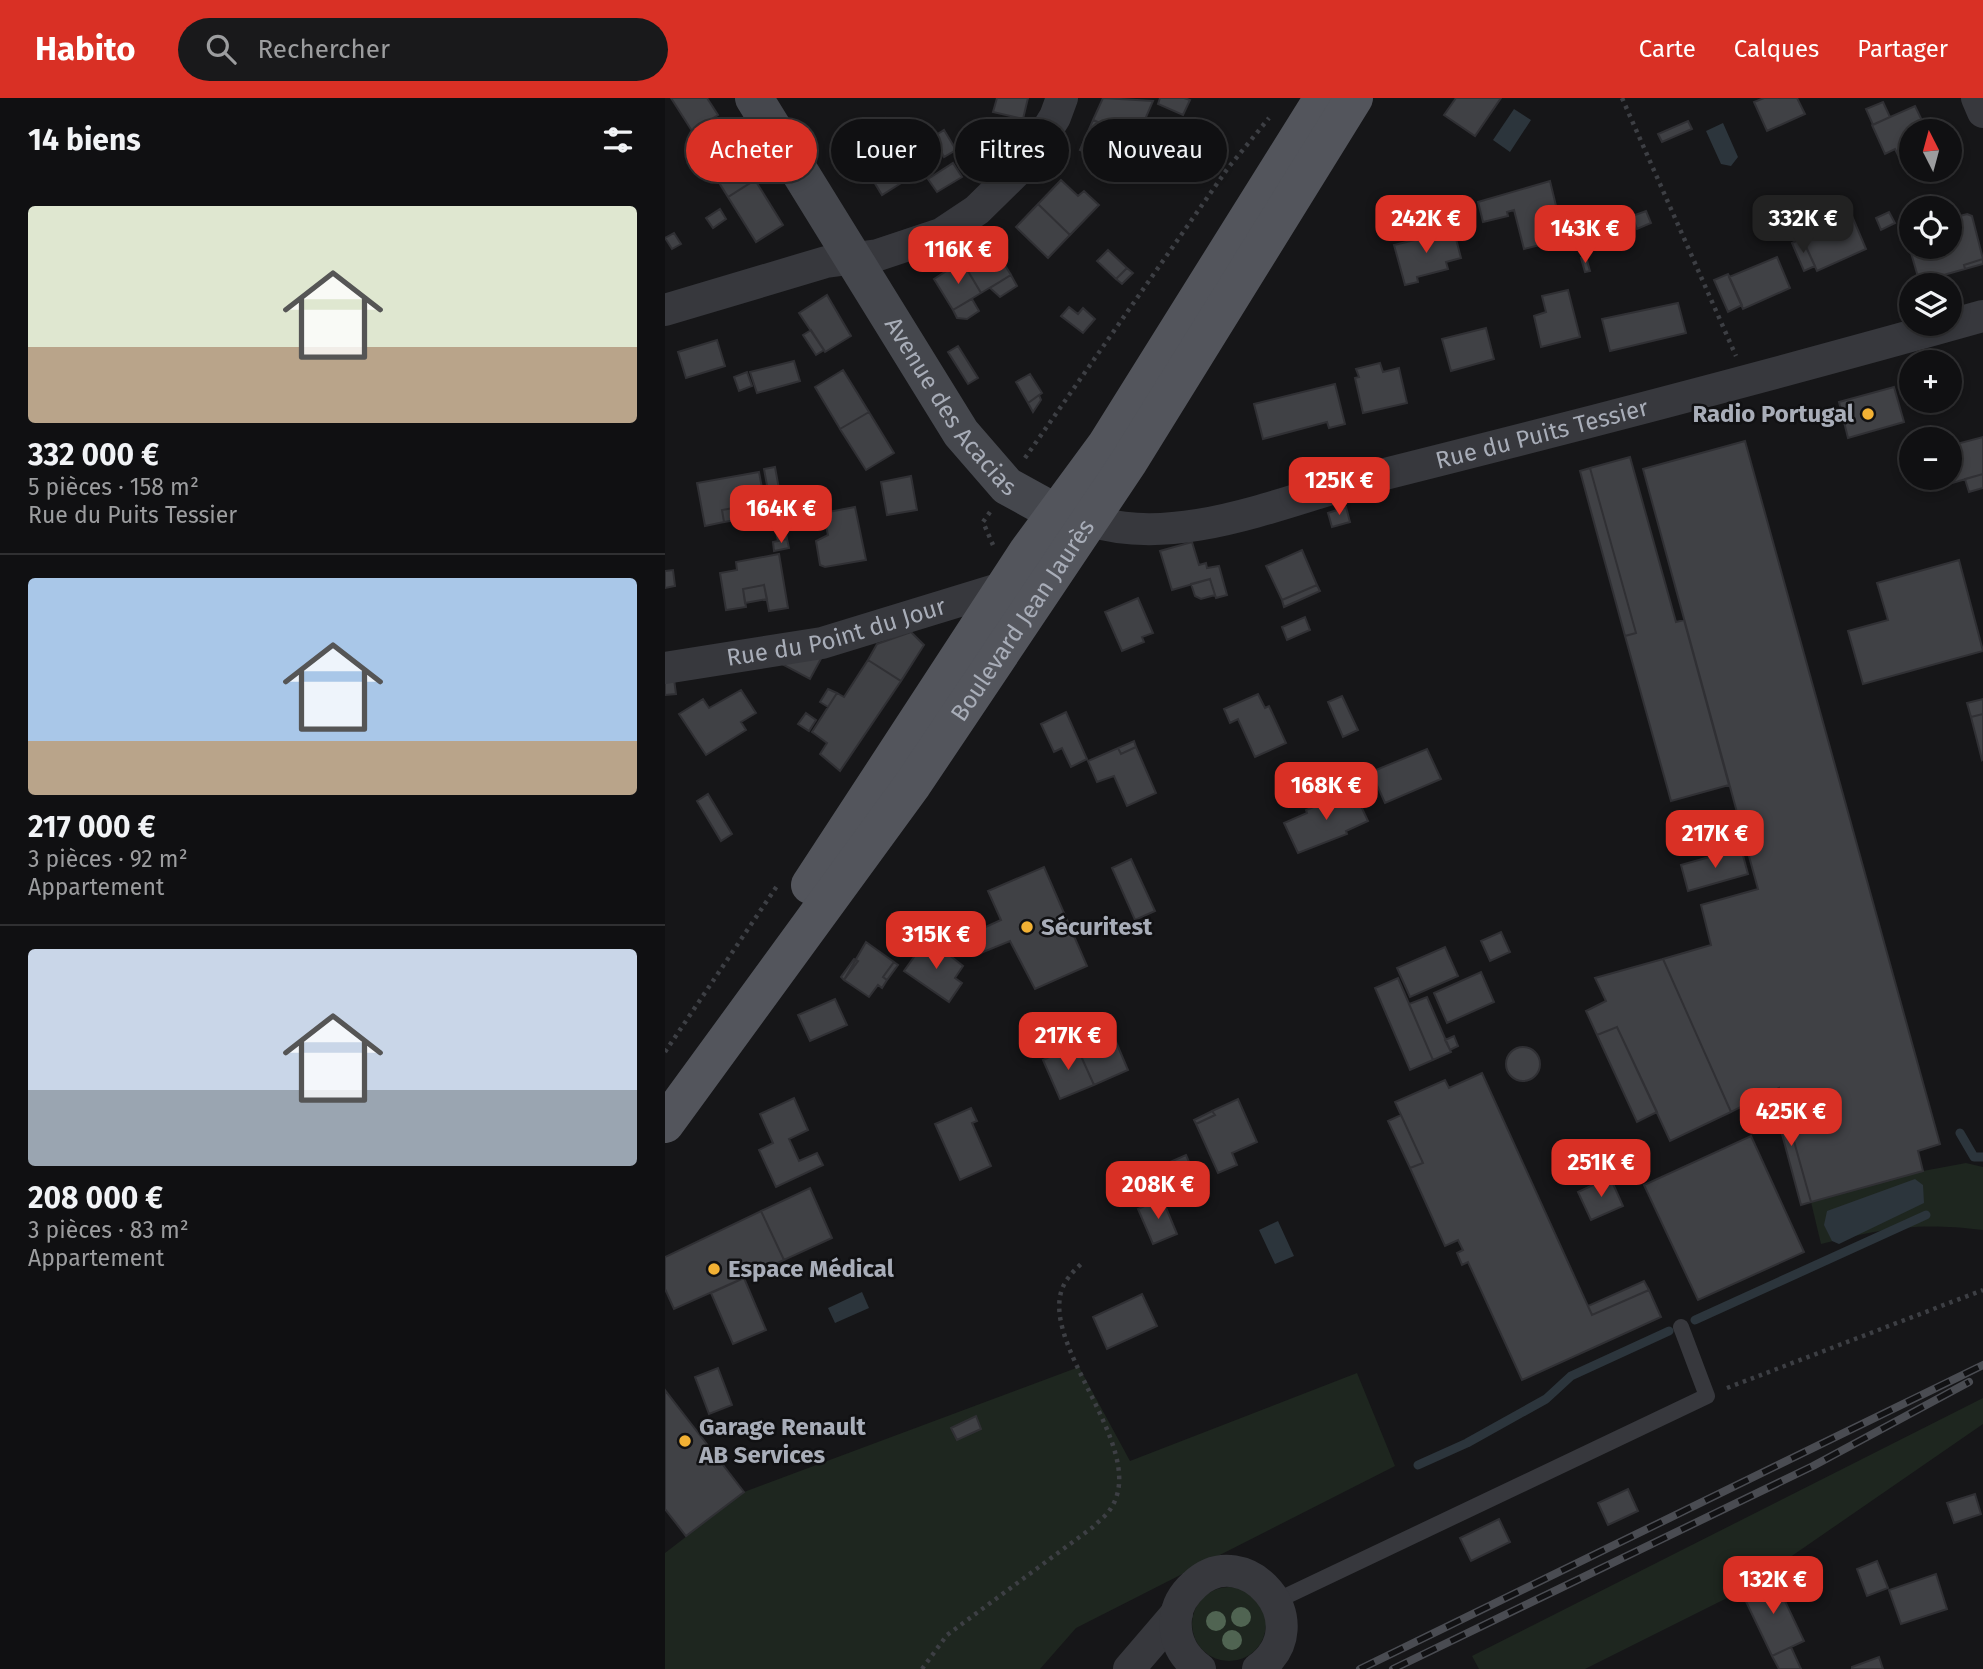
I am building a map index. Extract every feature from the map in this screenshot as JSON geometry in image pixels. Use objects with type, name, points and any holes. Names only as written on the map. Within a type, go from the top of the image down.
[{"type":"main road","name":"Boulevard Jean Jaurès","points":[[665,1124],[913,784],[1073,517],[1106,445],[1323,98]]},
{"type":"main road","name":"Boulevard Jean Jaurès","points":[[665,1117],[877,779],[999,570],[1073,517],[1128,463],[1354,98]]},
{"type":"street","name":"Avenue des Acacias","points":[[754,98],[856,259],[961,433],[1007,486],[1073,517]]},
{"type":"street","points":[[665,310],[826,262],[878,255],[941,234],[977,210],[1029,159],[1055,117],[1062,98]]},
{"type":"street","points":[[1977,98],[1983,112]]},
{"type":"street","name":"Rue du Puits Tessier","points":[[1073,517],[1121,530],[1224,520],[1372,478],[1748,382],[1983,316]]},
{"type":"street","name":"Rue du Point du Jour","points":[[665,668],[822,643],[999,570]]},
{"type":"street","points":[[1200,1669],[1189,1661],[1180,1647],[1175,1630],[1177,1613],[1184,1595],[1197,1582],[1214,1574],[1232,1572],[1250,1576],[1265,1586],[1276,1601],[1282,1617],[1276,1650],[1258,1669]]},
{"type":"street","points":[[1129,1669],[1177,1613]]},
{"type":"lane","points":[[1276,1601],[1707,1396],[1681,1328]]},
{"type":"path","points":[[1622,98],[1748,382]]},
{"type":"path","points":[[999,570],[983,522],[1228,169],[1276,108]]},
{"type":"path","points":[[922,1669],[947,1635],[1093,1527],[1112,1507],[1120,1472],[1117,1454],[1079,1367],[1061,1314],[1065,1282],[1084,1261]]},
{"type":"path","points":[[1707,1396],[1983,1290]]},
{"type":"shaded area","points":[[1514,109],[1531,120],[1510,152],[1493,140]]},
{"type":"shaded area","points":[[1723,123],[1738,157],[1731,166],[1721,164],[1706,131]]},
{"type":"shaded area","points":[[1966,1163],[1983,1167],[1983,1230],[1901,1228],[1821,1244],[1811,1202],[1923,1171]]},
{"type":"shaded area","points":[[1915,1179],[1923,1185],[1924,1203],[1839,1244],[1832,1241],[1824,1225],[1827,1211]]},
{"type":"shaded area","points":[[1278,1221],[1294,1256],[1275,1264],[1259,1230]]},
{"type":"shaded area","points":[[862,1292],[869,1308],[835,1323],[828,1308]]},
{"type":"shaded area","points":[[1079,1367],[1130,1461],[1357,1373],[1395,1466],[1076,1628],[1040,1669],[665,1669],[665,1553],[744,1492]]},
{"type":"shaded area","points":[[1983,1398],[1983,1424],[1741,1591],[1585,1669],[1479,1669],[1472,1656]]},
{"type":"shaded area","points":[[1229,1587],[1250,1593],[1260,1603],[1266,1624],[1260,1645],[1250,1655],[1229,1661],[1208,1655],[1198,1645],[1192,1624],[1198,1603],[1208,1593]]},
{"type":"building","points":[[671,98],[707,98],[718,115],[712,119],[686,119],[686,122]]},
{"type":"building","points":[[997,98],[1028,98],[1023,119],[993,112]]},
{"type":"building","points":[[1103,98],[1153,101],[1145,119],[1093,119]]},
{"type":"building","points":[[1160,98],[1190,100],[1183,115],[1158,104]]},
{"type":"building","points":[[1456,98],[1501,98],[1475,136],[1444,115]]},
{"type":"building","points":[[1764,98],[1797,98],[1805,114],[1767,131],[1754,102]]},
{"type":"building","points":[[1883,102],[1890,117],[1873,125],[1866,109]]},
{"type":"building","points":[[1915,106],[1921,119],[1899,119],[1898,155],[1895,149],[1885,154],[1872,125]]},
{"type":"building","points":[[1688,121],[1692,129],[1662,142],[1658,134]]},
{"type":"building","points":[[944,130],[955,148],[944,157],[941,152],[941,132]]},
{"type":"building","points":[[953,163],[955,181],[937,192],[930,182],[941,182],[941,171]]},
{"type":"building","points":[[1550,181],[1564,239],[1524,249],[1514,210],[1507,212],[1508,216],[1483,222],[1478,202]]},
{"type":"building","points":[[719,182],[752,182],[728,197]]},
{"type":"building","points":[[756,182],[783,225],[756,242],[728,197]]},
{"type":"building","points":[[874,182],[903,182],[882,195]]},
{"type":"building","points":[[1059,182],[1063,182],[1078,196],[1084,191],[1099,205],[1070,235],[1038,204]]},
{"type":"building","points":[[1841,203],[1846,214],[1835,219],[1830,208]]},
{"type":"building","points":[[1038,204],[1070,235],[1048,258],[1016,227]]},
{"type":"building","points":[[720,209],[726,219],[713,228],[706,218]]},
{"type":"building","points":[[1646,211],[1651,223],[1637,229],[1632,216]]},
{"type":"building","points":[[1889,212],[1895,223],[1881,230],[1876,218]]},
{"type":"building","points":[[1962,215],[1972,216],[1983,259],[1951,273],[1917,273],[1913,259],[1962,259]]},
{"type":"building","points":[[1852,216],[1866,249],[1817,271],[1802,238]]},
{"type":"building","points":[[1438,229],[1441,239],[1455,235],[1461,258],[1446,262],[1448,269],[1417,277],[1418,282],[1405,285],[1394,245],[1423,238],[1421,233]]},
{"type":"building","points":[[674,233],[681,244],[672,249],[665,238]]},
{"type":"building","points":[[1802,238],[1815,266],[1804,271],[1792,243]]},
{"type":"building","points":[[992,244],[1011,275],[981,293],[962,261]]},
{"type":"building","points":[[1108,250],[1127,268],[1116,279],[1097,261]]},
{"type":"building","points":[[1586,257],[1590,271],[1585,272],[1581,258]]},
{"type":"building","points":[[1777,257],[1790,288],[1743,309],[1729,277]]},
{"type":"building","points":[[1983,259],[1983,264],[1965,269],[1964,265]]},
{"type":"building","points":[[962,261],[981,293],[953,310],[934,279]]},
{"type":"building","points":[[1127,268],[1133,273],[1122,284],[1116,279]]},
{"type":"building","points":[[1728,274],[1742,305],[1728,312],[1714,280]]},
{"type":"building","points":[[1011,275],[1017,286],[1000,297],[990,288]]},
{"type":"building","points":[[1568,290],[1580,337],[1541,347],[1534,316],[1546,312],[1542,296]]},
{"type":"building","points":[[827,295],[851,336],[825,352],[799,313]]},
{"type":"building","points":[[972,299],[979,311],[967,319],[957,318],[953,310]]},
{"type":"building","points":[[1678,303],[1686,333],[1610,351],[1602,319]]},
{"type":"building","points":[[1069,307],[1078,314],[1083,308],[1095,319],[1083,333],[1061,316]]},
{"type":"building","points":[[1486,328],[1494,359],[1451,371],[1442,339]]},
{"type":"building","points":[[811,330],[824,350],[816,355],[803,335]]},
{"type":"building","points":[[717,340],[725,366],[686,378],[678,352]]},
{"type":"building","points":[[958,346],[978,378],[968,384],[948,352]]},
{"type":"building","points":[[794,361],[800,381],[757,393],[750,372]]},
{"type":"building","points":[[1380,363],[1383,372],[1399,368],[1407,403],[1363,413],[1355,378],[1359,377],[1356,369]]},
{"type":"building","points":[[843,370],[869,412],[840,429],[815,387]]},
{"type":"building","points":[[747,372],[752,386],[739,391],[734,377]]},
{"type":"building","points":[[1030,374],[1042,393],[1028,403],[1016,382]]},
{"type":"building","points":[[1335,384],[1345,424],[1329,428],[1327,422],[1263,439],[1254,404]]},
{"type":"building","points":[[1894,387],[1899,413],[1901,413],[1904,422],[1848,438],[1839,402]]},
{"type":"building","points":[[1039,395],[1041,400],[1033,412],[1028,403]]},
{"type":"building","points":[[869,412],[894,453],[866,470],[840,429]]},
{"type":"building","points":[[1983,437],[1983,474],[1962,480],[1962,443]]},
{"type":"building","points":[[1745,441],[1940,1144],[1918,1151],[1923,1171],[1811,1202],[1779,1088],[1731,1112],[1663,959],[1711,945],[1701,905],[1758,889],[1643,469]]},
{"type":"building","points":[[1630,457],[1676,622],[1684,620],[1729,785],[1671,801],[1625,636],[1636,633],[1590,468]]},
{"type":"building","points":[[775,467],[783,511],[772,513],[764,469]]},
{"type":"building","points":[[1590,468],[1636,633],[1625,636],[1580,471]]},
{"type":"building","points":[[759,472],[767,515],[747,518],[745,506],[722,510],[724,522],[705,526],[697,483]]},
{"type":"building","points":[[1983,474],[1983,488],[1969,492],[1965,479]]},
{"type":"building","points":[[911,476],[917,510],[887,515],[881,482]]},
{"type":"building","points":[[803,499],[806,515],[785,519],[783,503]]},
{"type":"building","points":[[745,506],[747,518],[724,522],[722,510]]},
{"type":"building","points":[[855,507],[866,560],[825,567],[820,565],[816,541],[828,535],[823,513]]},
{"type":"building","points":[[1346,507],[1350,522],[1332,527],[1328,513]]},
{"type":"building","points":[[784,524],[787,539],[778,541],[775,526]]},
{"type":"building","points":[[787,539],[789,548],[774,551],[773,542]]},
{"type":"building","points":[[1192,542],[1199,565],[1206,563],[1207,568],[1219,566],[1227,595],[1216,598],[1210,579],[1172,590],[1160,551]]},
{"type":"building","points":[[1302,550],[1317,585],[1282,600],[1266,566]]},
{"type":"building","points":[[779,554],[788,608],[769,611],[764,585],[743,589],[746,607],[726,610],[720,573],[737,570],[736,562]]},
{"type":"building","points":[[1959,560],[1983,651],[1863,684],[1848,631],[1888,620],[1877,583]]},
{"type":"building","points":[[673,570],[675,586],[665,588],[665,571]]},
{"type":"building","points":[[1210,579],[1215,595],[1201,599],[1195,596],[1191,584]]},
{"type":"building","points":[[764,585],[767,599],[745,603],[743,589]]},
{"type":"building","points":[[1317,585],[1320,591],[1284,607],[1282,600]]},
{"type":"building","points":[[1138,598],[1153,633],[1142,637],[1144,642],[1122,651],[1105,612]]},
{"type":"building","points":[[1305,617],[1310,630],[1287,640],[1282,627]]},
{"type":"building","points":[[911,632],[924,645],[901,681],[868,660],[877,644]]},
{"type":"building","points":[[823,655],[810,679],[780,663]]},
{"type":"building","points":[[868,660],[901,681],[840,771],[820,754],[827,743],[812,732],[837,693],[844,697]]},
{"type":"building","points":[[674,679],[676,694],[665,695],[665,680]]},
{"type":"building","points":[[828,689],[837,693],[828,707],[820,702]]},
{"type":"building","points":[[741,690],[756,713],[741,722],[746,730],[706,755],[679,714],[703,699],[709,708]]},
{"type":"building","points":[[1258,694],[1265,708],[1269,706],[1286,743],[1255,757],[1238,719],[1230,723],[1224,709]]},
{"type":"building","points":[[1342,696],[1358,730],[1343,737],[1328,702]]},
{"type":"building","points":[[1983,699],[1983,714],[1971,717],[1967,703]]},
{"type":"building","points":[[1066,712],[1087,759],[1071,767],[1062,748],[1054,752],[1041,724]]},
{"type":"building","points":[[806,713],[816,720],[809,731],[798,724]]},
{"type":"building","points":[[1983,714],[1983,759],[1982,760],[1971,717]]},
{"type":"building","points":[[1134,741],[1136,747],[1121,754],[1118,748]]},
{"type":"building","points":[[1136,747],[1156,793],[1127,806],[1114,776],[1097,782],[1088,761],[1118,748],[1121,754]]},
{"type":"building","points":[[1427,749],[1441,779],[1385,803],[1371,772]]},
{"type":"building","points":[[1354,791],[1368,821],[1346,831],[1347,834],[1298,853],[1284,823],[1307,813],[1306,810]]},
{"type":"building","points":[[708,794],[732,834],[721,841],[697,801]]},
{"type":"building","points":[[1741,848],[1748,874],[1688,891],[1681,865]]},
{"type":"building","points":[[1131,859],[1155,911],[1135,920],[1112,868]]},
{"type":"building","name":"Sécuritest","points":[[1044,867],[1087,966],[1035,989],[1010,941],[976,955],[968,935],[1001,920],[988,891]]},
{"type":"building","points":[[1501,932],[1510,952],[1490,961],[1481,941]]},
{"type":"building","points":[[866,942],[894,962],[883,977],[887,980],[882,988],[878,985],[869,997],[844,980]]},
{"type":"building","points":[[933,942],[963,966],[955,978],[962,983],[949,1002],[904,971],[919,950],[925,955]]},
{"type":"building","points":[[1445,947],[1458,976],[1410,997],[1397,968]]},
{"type":"building","points":[[854,959],[858,961],[844,980],[841,977]]},
{"type":"building","points":[[1663,959],[1731,1112],[1670,1141],[1617,1027],[1597,1035],[1586,1011],[1606,1001],[1595,978]]},
{"type":"building","points":[[894,962],[898,965],[887,980],[883,977]]},
{"type":"building","points":[[1481,972],[1494,1002],[1447,1023],[1434,993]]},
{"type":"building","points":[[1398,978],[1433,1060],[1410,1070],[1375,988]]},
{"type":"building","points":[[1427,997],[1451,1052],[1433,1060],[1409,1004]]},
{"type":"building","points":[[835,999],[847,1025],[810,1041],[798,1015]]},
{"type":"building","points":[[1617,1027],[1657,1112],[1637,1122],[1597,1035]]},
{"type":"building","points":[[1111,1030],[1128,1070],[1094,1085],[1076,1045]]},
{"type":"building","points":[[1454,1036],[1458,1046],[1450,1050],[1445,1040]]},
{"type":"building","points":[[1076,1045],[1094,1085],[1060,1099],[1043,1060]]},
{"type":"building","points":[[1523,1047],[1535,1052],[1540,1064],[1535,1076],[1523,1081],[1511,1076],[1506,1064],[1511,1052]]},
{"type":"building","points":[[1482,1073],[1592,1315],[1649,1290],[1661,1317],[1522,1380],[1468,1262],[1462,1265],[1457,1253],[1463,1250],[1458,1240],[1445,1246],[1410,1168],[1423,1163],[1395,1102],[1445,1080],[1449,1088]]},
{"type":"building","points":[[1779,1088],[1811,1202],[1801,1205],[1771,1093]]},
{"type":"building","points":[[794,1098],[808,1130],[789,1139],[799,1161],[817,1153],[823,1165],[776,1187],[759,1150],[773,1143],[760,1114]]},
{"type":"building","points":[[1238,1099],[1257,1142],[1232,1153],[1237,1165],[1218,1173],[1196,1124],[1215,1115],[1212,1111]]},
{"type":"building","points":[[971,1108],[977,1121],[972,1123],[991,1166],[960,1180],[935,1124]]},
{"type":"building","points":[[1212,1111],[1215,1115],[1196,1124],[1194,1120]]},
{"type":"building","points":[[1401,1115],[1423,1163],[1410,1168],[1388,1121]]},
{"type":"building","points":[[1751,1136],[1804,1252],[1698,1300],[1644,1185]]},
{"type":"building","points":[[1186,1155],[1193,1171],[1177,1178],[1170,1162]]},
{"type":"building","points":[[1196,1169],[1201,1181],[1183,1189],[1178,1177]]},
{"type":"building","points":[[1610,1177],[1623,1206],[1591,1220],[1578,1192]]},
{"type":"building","points":[[810,1188],[832,1238],[784,1260],[761,1211]]},
{"type":"building","points":[[1162,1198],[1177,1234],[1153,1244],[1138,1209]]},
{"type":"building","name":"Espace Médical","points":[[761,1211],[784,1260],[674,1309],[665,1289],[665,1257]]},
{"type":"building","points":[[744,1278],[766,1330],[733,1344],[711,1293]]},
{"type":"building","points":[[1644,1281],[1649,1290],[1592,1315],[1588,1306]]},
{"type":"building","points":[[1142,1294],[1157,1326],[1107,1349],[1093,1317]]},
{"type":"building","points":[[718,1368],[732,1405],[709,1414],[695,1377]]},
{"type":"building","name":"Garage Renault AB Services","points":[[665,1390],[744,1492],[686,1536],[665,1509]]},
{"type":"building","points":[[976,1416],[981,1429],[957,1440],[951,1428]]},
{"type":"building","points":[[1628,1489],[1638,1511],[1608,1525],[1598,1503]]},
{"type":"building","points":[[1975,1494],[1981,1514],[1954,1523],[1947,1503]]},
{"type":"building","points":[[1499,1519],[1510,1542],[1471,1561],[1460,1538]]},
{"type":"building","points":[[1877,1561],[1888,1588],[1867,1596],[1857,1569]]},
{"type":"building","points":[[1936,1574],[1947,1609],[1901,1624],[1889,1590]]},
{"type":"building","points":[[1773,1576],[1804,1641],[1772,1656],[1741,1591]]},
{"type":"building","points":[[1791,1647],[1801,1669],[1779,1669],[1772,1656]]},
{"type":"building","points":[[1879,1657],[1883,1669],[1852,1669],[1852,1667]]},
{"type":"waterway","points":[[1960,1133],[1974,1157],[1983,1157]]},
{"type":"waterway","points":[[1695,1320],[1926,1215]]},
{"type":"waterway","points":[[1418,1465],[1467,1443],[1546,1399],[1571,1376],[1669,1331]]},
{"type":"railway","points":[[1360,1669],[1983,1365]]},
{"type":"railway","points":[[1393,1669],[1813,1466],[1969,1382]]},
{"type":"place","name":"Radio Portugal","points":[[1868,414]]},
{"type":"place","name":"Sécuritest","points":[[1027,927]]},
{"type":"place","name":"Espace Médical","points":[[714,1269]]},
{"type":"place","name":"Garage Renault AB Services","points":[[685,1441]]}]
